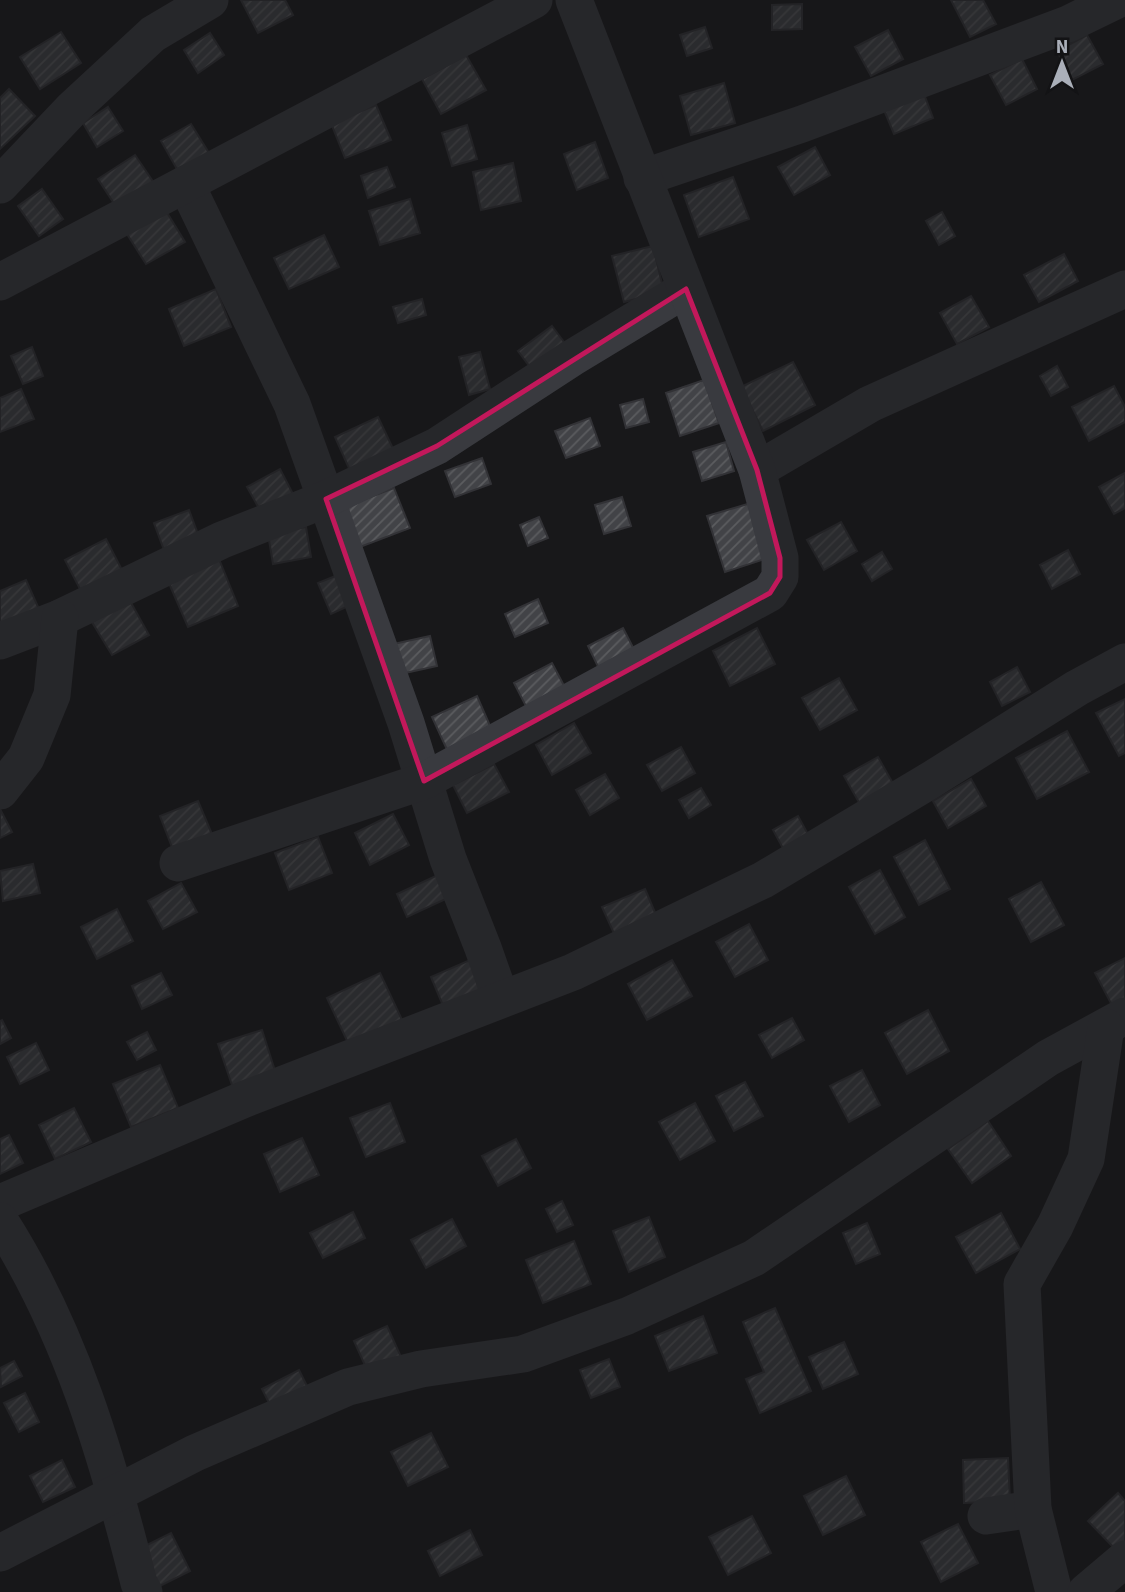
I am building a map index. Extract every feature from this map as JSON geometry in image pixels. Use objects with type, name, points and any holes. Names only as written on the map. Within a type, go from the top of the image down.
[{"type":"street","points":[[0,185],[73,108],[153,34],[211,0]]},
{"type":"street","points":[[0,282],[534,0]]},
{"type":"street","points":[[178,863],[424,781],[770,593],[780,577],[780,558],[757,470],[573,0]]},
{"type":"street","points":[[642,178],[802,124],[1068,24],[1117,0]]},
{"type":"street","points":[[186,184],[292,404],[406,723],[447,859],[484,948],[501,999]]},
{"type":"street","points":[[0,641],[60,618],[222,540],[326,499],[437,446],[572,358],[686,289]]},
{"type":"street","points":[[757,470],[870,404],[1125,289]]},
{"type":"street","points":[[0,791],[26,758],[52,695],[60,618]]},
{"type":"street","points":[[0,1203],[245,1099],[573,972],[763,880],[929,781],[1077,688],[1125,662]]},
{"type":"street","points":[[0,1553],[194,1454],[348,1387],[421,1369],[523,1354],[627,1316],[754,1258],[1048,1058],[1115,1022]]},
{"type":"street","points":[[1054,1592],[1033,1509],[1022,1284],[1055,1226],[1086,1159],[1115,1022]]},
{"type":"street","points":[[0,1221],[28,1264],[72,1358],[116,1493],[139,1583],[144,1592]]},
{"type":"street","points":[[986,1516],[1033,1509]]},
{"type":"street","points":[[1086,1592],[1125,1559]]},
{"type":"highlighted area","points":[[686,289],[757,470],[780,558],[780,577],[770,593],[424,781],[326,499],[437,446]]},
{"type":"building","points":[[241,0],[285,0],[293,15],[258,33]]},
{"type":"building","points":[[951,0],[983,0],[996,24],[970,37]]},
{"type":"building","points":[[802,4],[802,29],[772,30],[772,5]]},
{"type":"building","points":[[705,27],[712,48],[687,56],[680,35]]},
{"type":"building","points":[[888,30],[903,59],[871,76],[855,47]]},
{"type":"building","points":[[61,32],[81,63],[40,89],[20,57]]},
{"type":"building","points":[[210,33],[224,55],[198,73],[184,50]]},
{"type":"building","points":[[1087,35],[1103,64],[1072,80],[1057,51]]},
{"type":"building","points":[[466,55],[486,90],[441,114],[422,79]]},
{"type":"building","points":[[1022,59],[1037,89],[1006,105],[990,75]]},
{"type":"building","points":[[724,83],[735,123],[691,135],[680,96]]},
{"type":"building","points":[[9,89],[35,116],[0,149],[0,98]]},
{"type":"building","points":[[924,94],[933,118],[894,134],[884,110]]},
{"type":"building","points":[[376,105],[391,140],[345,158],[331,123]]},
{"type":"building","points":[[108,107],[123,131],[97,147],[83,123]]},
{"type":"building","points":[[191,124],[209,153],[178,171],[161,141]]},
{"type":"building","points":[[467,125],[477,159],[452,166],[442,133]]},
{"type":"building","points":[[595,142],[608,178],[577,190],[564,154]]},
{"type":"building","points":[[815,147],[830,175],[794,195],[778,167]]},
{"type":"building","points":[[135,155],[154,183],[117,208],[98,179]]},
{"type":"building","points":[[513,163],[521,201],[481,210],[473,172]]},
{"type":"building","points":[[387,167],[395,187],[368,198],[361,176]]},
{"type":"building","points":[[733,177],[749,219],[699,237],[684,195]]},
{"type":"building","points":[[42,189],[63,219],[39,236],[18,206]]},
{"type":"building","points":[[410,199],[420,233],[380,245],[369,211]]},
{"type":"building","points":[[166,211],[185,242],[146,264],[127,234]]},
{"type":"building","points":[[942,212],[955,236],[939,245],[926,221]]},
{"type":"building","points":[[324,235],[339,267],[289,289],[274,258]]},
{"type":"building","points":[[653,246],[664,292],[624,302],[612,256]]},
{"type":"building","points":[[1064,254],[1078,281],[1039,302],[1024,275]]},
{"type":"building","points":[[216,289],[231,327],[184,346],[169,309]]},
{"type":"building","points":[[971,296],[989,327],[957,344],[940,313]]},
{"type":"building","points":[[422,299],[426,315],[398,323],[393,307]]},
{"type":"building","points":[[552,326],[570,350],[536,375],[518,351]]},
{"type":"building","points":[[32,347],[43,376],[23,384],[11,356]]},
{"type":"building","points":[[480,352],[490,389],[469,395],[459,357]]},
{"type":"building","points":[[793,362],[815,405],[763,431],[741,387]]},
{"type":"building","points":[[1057,366],[1068,387],[1051,396],[1040,376]]},
{"type":"building","points":[[704,380],[719,423],[680,436],[666,393]]},
{"type":"building","points":[[1114,386],[1125,407],[1125,422],[1089,441],[1072,407]]},
{"type":"building","points":[[21,389],[34,419],[0,432],[0,398]]},
{"type":"building","points":[[643,399],[649,422],[626,428],[620,405]]},
{"type":"building","points":[[378,417],[396,455],[352,475],[335,437]]},
{"type":"building","points":[[590,418],[600,446],[566,458],[555,431]]},
{"type":"building","points":[[726,442],[734,471],[702,481],[693,452]]},
{"type":"building","points":[[482,458],[491,484],[455,497],[445,471]]},
{"type":"building","points":[[280,469],[293,494],[261,512],[247,487]]},
{"type":"building","points":[[1125,473],[1125,508],[1114,514],[1099,487]]},
{"type":"building","points":[[394,488],[410,528],[360,547],[344,507]]},
{"type":"building","points":[[622,497],[631,526],[604,534],[595,505]]},
{"type":"building","points":[[751,503],[768,558],[725,572],[707,516]]},
{"type":"building","points":[[189,510],[199,537],[164,550],[154,523]]},
{"type":"building","points":[[539,517],[548,538],[528,546],[520,525]]},
{"type":"building","points":[[841,522],[857,551],[824,570],[807,540]]},
{"type":"building","points":[[306,527],[311,557],[273,564],[268,534]]},
{"type":"building","points":[[106,539],[123,572],[82,593],[65,560]]},
{"type":"building","points":[[1068,550],[1080,574],[1052,589],[1040,565]]},
{"type":"building","points":[[882,552],[892,569],[872,581],[862,564]]},
{"type":"building","points":[[219,559],[238,606],[188,627],[168,581]]},
{"type":"building","points":[[340,574],[353,604],[331,614],[318,583]]},
{"type":"building","points":[[26,580],[42,616],[0,630],[0,591]]},
{"type":"building","points":[[538,599],[548,623],[515,637],[505,614]]},
{"type":"building","points":[[130,601],[149,635],[112,655],[92,622]]},
{"type":"building","points":[[623,628],[639,659],[603,677],[588,646]]},
{"type":"building","points":[[757,628],[775,664],[730,686],[713,651]]},
{"type":"building","points":[[430,636],[437,666],[396,675],[389,645]]},
{"type":"building","points":[[552,663],[569,695],[530,714],[514,683]]},
{"type":"building","points":[[1017,667],[1030,692],[1002,706],[990,682]]},
{"type":"building","points":[[839,678],[857,710],[820,730],[802,698]]},
{"type":"building","points":[[477,696],[494,735],[449,754],[432,717]]},
{"type":"building","points":[[1125,699],[1125,753],[1119,756],[1096,713]]},
{"type":"building","points":[[574,723],[591,753],[552,775],[536,745]]},
{"type":"building","points":[[1067,731],[1089,772],[1037,799],[1016,758]]},
{"type":"building","points":[[681,747],[695,773],[662,791],[647,765]]},
{"type":"building","points":[[878,757],[895,787],[861,806],[844,776]]},
{"type":"building","points":[[494,764],[509,792],[467,813],[453,785]]},
{"type":"building","points":[[605,774],[619,798],[590,815],[576,790]]},
{"type":"building","points":[[971,779],[986,806],[948,828],[933,801]]},
{"type":"building","points":[[701,788],[711,805],[689,818],[679,800]]},
{"type":"building","points":[[198,801],[214,839],[175,855],[160,816]]},
{"type":"building","points":[[0,809],[12,832],[0,838]]},
{"type":"building","points":[[393,814],[409,845],[370,865],[355,833]]},
{"type":"building","points":[[798,816],[810,838],[785,852],[773,830]]},
{"type":"building","points":[[318,837],[332,873],[289,890],[275,853]]},
{"type":"building","points":[[925,840],[950,889],[919,905],[894,857]]},
{"type":"building","points":[[33,864],[40,893],[3,901],[0,871]]},
{"type":"building","points":[[880,870],[905,917],[875,934],[849,887]]},
{"type":"building","points":[[440,874],[450,897],[407,917],[397,894]]},
{"type":"building","points":[[1041,882],[1064,925],[1031,942],[1009,899]]},
{"type":"building","points":[[181,883],[197,912],[163,929],[148,901]]},
{"type":"building","points":[[645,889],[659,922],[617,940],[602,907]]},
{"type":"building","points":[[117,909],[133,941],[97,959],[81,927]]},
{"type":"building","points":[[749,924],[768,960],[735,977],[716,942]]},
{"type":"building","points":[[477,957],[491,988],[444,1008],[431,977]]},
{"type":"building","points":[[1125,958],[1125,1003],[1114,1009],[1095,973]]},
{"type":"building","points":[[672,960],[692,996],[647,1020],[628,984]]},
{"type":"building","points":[[161,973],[172,995],[142,1009],[132,986]]},
{"type":"building","points":[[380,973],[403,1022],[350,1047],[327,998]]},
{"type":"building","points":[[928,1010],[949,1051],[907,1074],[885,1033]]},
{"type":"building","points":[[792,1018],[804,1040],[772,1058],[759,1035]]},
{"type":"building","points":[[2,1020],[11,1038],[0,1044],[0,1021]]},
{"type":"building","points":[[262,1030],[276,1074],[233,1088],[218,1044]]},
{"type":"building","points":[[147,1032],[156,1050],[137,1060],[127,1042]]},
{"type":"building","points":[[36,1043],[49,1070],[20,1084],[7,1057]]},
{"type":"building","points":[[160,1065],[178,1108],[131,1127],[113,1084]]},
{"type":"building","points":[[862,1070],[880,1105],[849,1122],[830,1086]]},
{"type":"building","points":[[745,1082],[763,1116],[734,1131],[716,1096]]},
{"type":"building","points":[[390,1103],[405,1142],[366,1157],[350,1118]]},
{"type":"building","points":[[695,1103],[715,1141],[680,1160],[659,1122]]},
{"type":"building","points":[[74,1108],[91,1142],[55,1159],[39,1125]]},
{"type":"building","points":[[988,1121],[1011,1156],[972,1183],[948,1149]]},
{"type":"building","points":[[9,1135],[23,1163],[0,1174],[0,1139]]},
{"type":"building","points":[[302,1138],[319,1175],[280,1192],[264,1154]]},
{"type":"building","points":[[516,1139],[531,1168],[498,1186],[482,1156]]},
{"type":"building","points":[[562,1201],[573,1225],[557,1232],[546,1209]]},
{"type":"building","points":[[353,1212],[365,1238],[323,1258],[310,1233]]},
{"type":"building","points":[[1001,1213],[1020,1249],[976,1273],[956,1237]]},
{"type":"building","points":[[649,1217],[665,1257],[629,1272],[613,1231]]},
{"type":"building","points":[[452,1219],[466,1246],[426,1268],[411,1240]]},
{"type":"building","points":[[867,1223],[880,1254],[856,1264],[843,1233]]},
{"type":"building","points":[[574,1241],[591,1284],[543,1303],[526,1260]]},
{"type":"building","points":[[775,1308],[811,1391],[760,1413],[746,1379],[764,1372],[743,1322]]},
{"type":"building","points":[[703,1316],[717,1353],[669,1371],[655,1336]]},
{"type":"building","points":[[387,1326],[401,1357],[368,1372],[354,1341]]},
{"type":"building","points":[[844,1342],[858,1374],[823,1389],[809,1357]]},
{"type":"building","points":[[609,1359],[620,1387],[591,1398],[580,1370]]},
{"type":"building","points":[[14,1361],[22,1376],[1,1387],[0,1368]]},
{"type":"building","points":[[299,1370],[310,1392],[273,1411],[262,1389]]},
{"type":"building","points":[[25,1393],[39,1422],[19,1432],[4,1403]]},
{"type":"building","points":[[431,1433],[448,1467],[408,1486],[391,1452]]},
{"type":"building","points":[[1008,1458],[1010,1501],[964,1503],[963,1460]]},
{"type":"building","points":[[62,1460],[75,1487],[43,1502],[30,1476]]},
{"type":"building","points":[[846,1476],[865,1515],[823,1535],[804,1496]]},
{"type":"building","points":[[1118,1493],[1125,1501],[1125,1547],[1119,1553],[1088,1521]]},
{"type":"building","points":[[752,1516],[771,1553],[728,1575],[709,1537]]},
{"type":"building","points":[[958,1524],[978,1563],[941,1582],[921,1542]]},
{"type":"building","points":[[470,1530],[482,1555],[440,1576],[428,1551]]},
{"type":"building","points":[[171,1533],[190,1571],[158,1587],[139,1549]]}]
